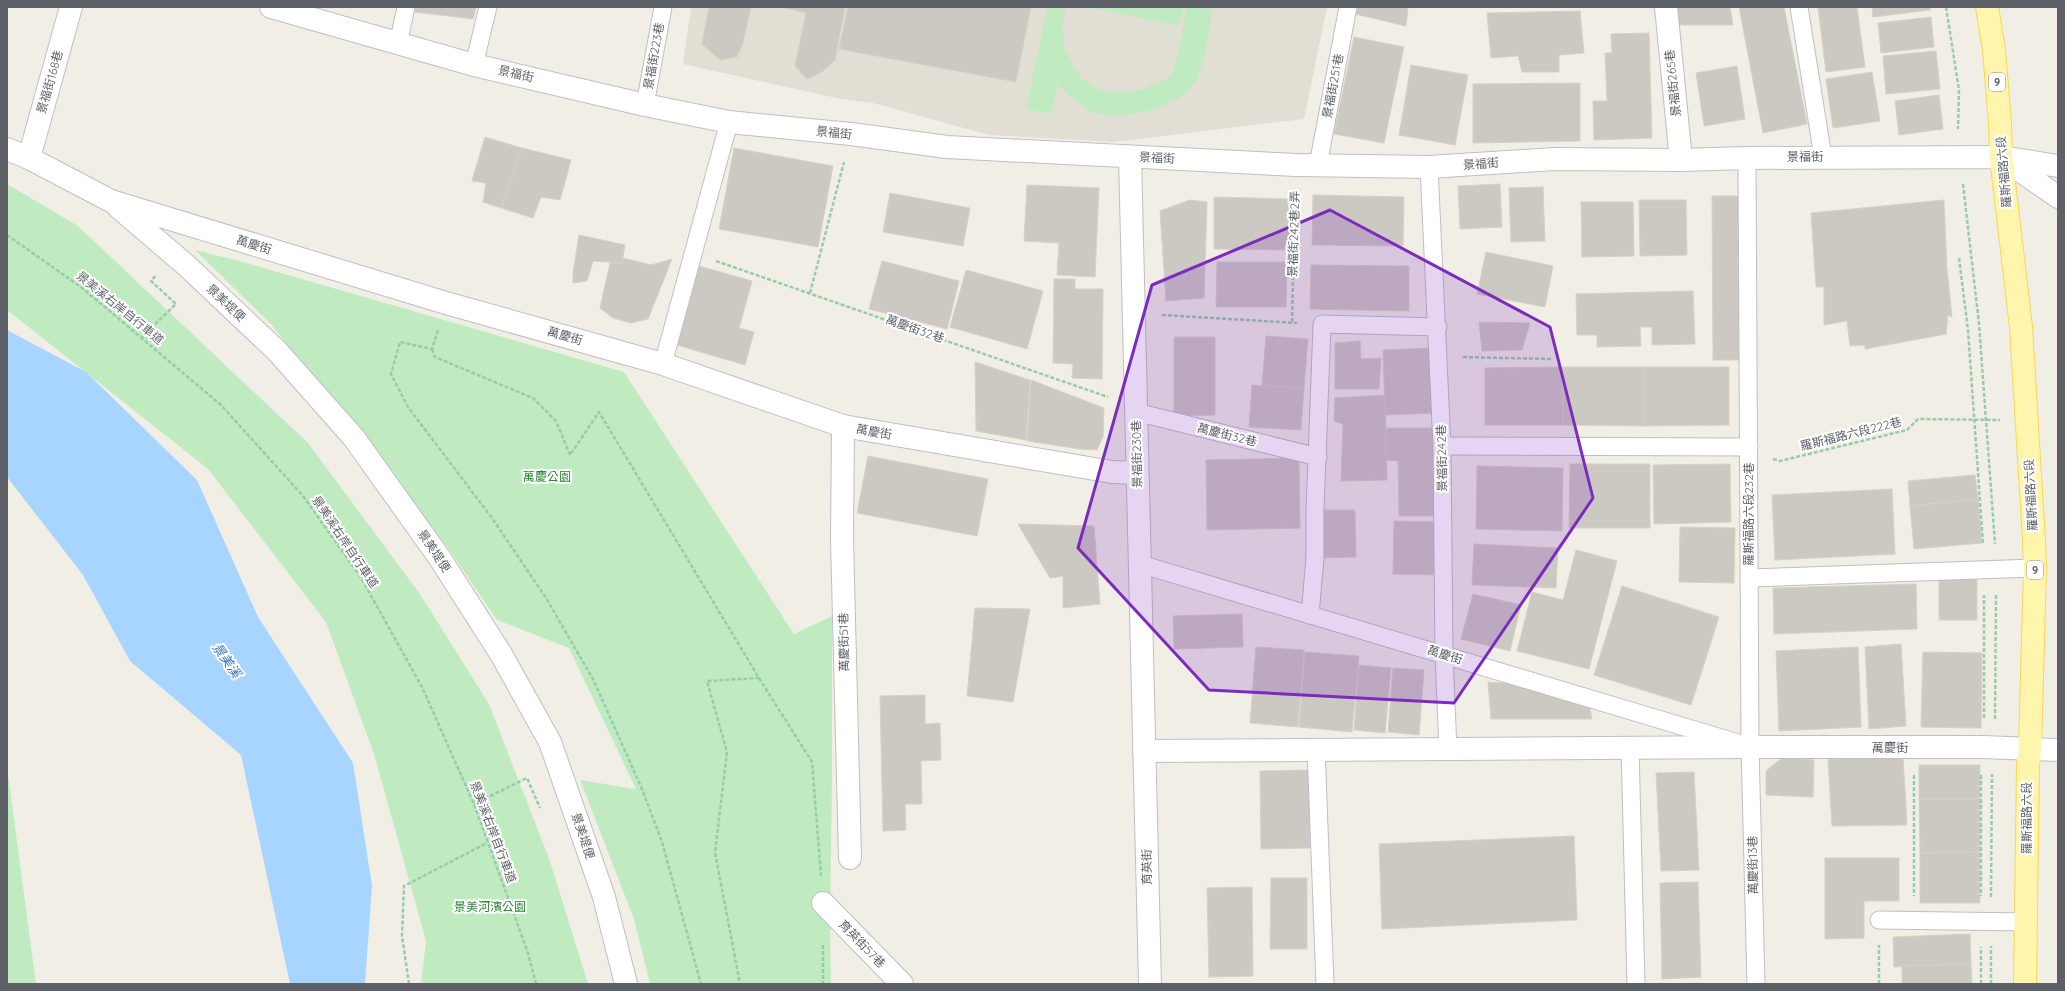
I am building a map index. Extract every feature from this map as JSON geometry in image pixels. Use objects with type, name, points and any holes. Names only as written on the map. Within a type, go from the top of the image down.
[{"type":"main road","name":"羅斯福路六段","points":[[1987,7],[1994,57],[2000,123],[2001,157],[2021,327],[2035,568],[2030,748],[2028,765],[2025,984]]},
{"type":"street","name":"景福街168巷","points":[[29,158],[71,7]]},
{"type":"street","name":"景福街","points":[[271,7],[474,65],[645,106],[729,122],[851,134],[947,147],[1296,165],[1429,167],[1554,159],[1681,160],[1747,158],[2001,157],[2058,166]]},
{"type":"street","name":"景福街265巷","points":[[1666,7],[1681,160]]},
{"type":"street","name":"萬慶街","points":[[7,149],[29,158],[111,201],[446,303],[663,364],[843,426],[1112,472],[1138,473]]},
{"type":"street","name":"景福街230巷","points":[[1130,156],[1144,751]]},
{"type":"street","points":[[2001,157],[2058,197]]},
{"type":"street","name":"景美堤便","points":[[111,201],[187,266],[277,351],[354,438],[439,557],[501,654],[550,742],[604,897],[626,984]]},
{"type":"street","name":"萬慶街51巷","points":[[843,426],[842,539],[850,858]]},
{"type":"street","name":"萬慶街","points":[[1144,751],[1316,748],[1448,749],[1750,746],[1914,748],[1983,747],[2058,750]]},
{"type":"street","name":"育英街","points":[[1144,751],[1150,984]]},
{"type":"street","name":"育英街57巷","points":[[823,903],[902,984]]},
{"type":"lane","points":[[398,44],[406,7]]},
{"type":"lane","points":[[474,65],[488,7]]},
{"type":"lane","name":"景福街223巷","points":[[645,106],[663,7]]},
{"type":"lane","name":"景福街251巷","points":[[1318,165],[1348,7]]},
{"type":"lane","points":[[1799,7],[1823,158]]},
{"type":"lane","points":[[663,364],[729,122]]},
{"type":"lane","points":[[1747,158],[1749,451]]},
{"type":"lane","name":"景福街242巷","points":[[1429,167],[1438,327],[1442,446],[1444,655],[1448,749]]},
{"type":"lane","points":[[1310,615],[1315,558],[1315,510],[1322,324],[1438,327]]},
{"type":"lane","name":"萬慶街32巷","points":[[1136,409],[1318,457]]},
{"type":"lane","name":"羅斯福路六段232巷","points":[[1442,446],[1749,451],[1749,578],[2035,568]]},
{"type":"lane","name":"萬慶街","points":[[1140,564],[1750,746]]},
{"type":"lane","name":"萬慶街13巷","points":[[1749,578],[1750,746],[1756,984]]},
{"type":"lane","points":[[1630,747],[1636,984]]},
{"type":"lane","points":[[1316,748],[1325,984]]},
{"type":"lane","points":[[1879,920],[2027,922]]},
{"type":"path","points":[[1946,7],[1959,90],[1957,120],[1960,157]]},
{"type":"path","points":[[810,293],[851,134]]},
{"type":"path","name":"景福街242巷2弄","points":[[1292,322],[1296,165]]},
{"type":"path","name":"景美溪右岸自行車道","points":[[7,235],[82,287],[222,405],[303,496],[351,564],[422,687],[474,804],[528,953],[536,984]]},
{"type":"path","name":"萬慶街32巷","points":[[693,252],[1136,409]]},
{"type":"path","points":[[1959,258],[1968,330],[1984,570],[1983,747],[1981,762],[1981,984]]},
{"type":"path","points":[[142,337],[176,304],[151,281]]},
{"type":"path","points":[[446,303],[432,349],[435,357],[533,398],[556,421],[570,455],[599,412],[759,678],[812,762],[823,903]]},
{"type":"path","points":[[1134,313],[1322,324]]},
{"type":"path","points":[[432,349],[400,342],[391,374],[408,407],[492,518],[546,598],[593,680],[642,789],[662,842],[701,984]]},
{"type":"path","points":[[1438,356],[1550,359]]},
{"type":"path","name":"羅斯福路六段222巷","points":[[1749,451],[1780,460],[1907,430],[1918,419],[2026,420]]},
{"type":"path","points":[[740,984],[715,852],[727,752],[707,682],[759,678]]},
{"type":"path","points":[[1914,748],[1914,920]]},
{"type":"path","points":[[474,804],[527,778],[540,808]]},
{"type":"path","points":[[408,984],[402,936],[404,886],[487,843]]},
{"type":"path","points":[[1878,984],[1879,920]]},
{"type":"highlighted area","points":[[1330,210],[1550,327],[1593,498],[1454,703],[1209,690],[1078,548],[1152,285]]},
{"type":"shaded area","points":[[691,7],[1327,7],[1304,119],[1114,142],[989,135],[873,103],[841,99],[683,64]]},
{"type":"green space","points":[[1047,7],[1066,7],[1062,25],[1065,50],[1080,77],[1100,90],[1120,93],[1144,89],[1170,77],[1178,54],[1187,7],[1213,7],[1202,66],[1194,84],[1187,92],[1165,105],[1151,110],[1109,116],[1087,109],[1058,85],[1051,114],[1026,109]]},
{"type":"green space","points":[[1087,7],[1183,7],[1179,26]]},
{"type":"green space","name":"景美河濱公園","points":[[7,184],[78,226],[308,443],[420,594],[489,704],[550,861],[588,984],[421,984],[426,941],[374,754],[326,622],[208,469],[7,310]]},
{"type":"green space","name":"萬慶公園","points":[[195,250],[243,262],[624,372],[794,634],[832,616],[831,984],[650,984],[634,919],[580,780],[636,789],[569,648],[497,620],[446,545],[271,324]]},
{"type":"green space","points":[[7,767],[32,954],[36,984],[7,984]]},
{"type":"water","name":"景美溪","points":[[7,330],[86,372],[197,480],[258,617],[353,763],[372,886],[365,984],[290,984],[241,755],[130,661],[83,575],[7,477]]},
{"type":"building","points":[[416,7],[476,7],[473,19],[415,12]]},
{"type":"building","points":[[709,7],[751,7],[743,42],[737,57],[720,60],[702,44]]},
{"type":"building","points":[[780,7],[845,7],[835,60],[822,72],[807,79],[795,66],[806,13]]},
{"type":"building","points":[[848,7],[1031,7],[1016,82],[839,49]]},
{"type":"building","points":[[1357,7],[1408,7],[1406,26],[1355,14]]},
{"type":"building","points":[[1677,7],[1730,7],[1733,25],[1679,25]]},
{"type":"building","points":[[1739,7],[1784,7],[1807,124],[1763,133]]},
{"type":"building","points":[[1818,7],[1857,7],[1865,67],[1826,72]]},
{"type":"building","points":[[1872,7],[1930,7],[1930,10],[1873,17]]},
{"type":"building","points":[[1580,11],[1584,53],[1559,55],[1559,72],[1522,72],[1518,56],[1491,58],[1487,13]]},
{"type":"building","points":[[1931,17],[1934,47],[1881,53],[1878,23]]},
{"type":"building","points":[[1649,33],[1652,138],[1594,140],[1593,101],[1607,101],[1605,53],[1612,53],[1611,34]]},
{"type":"building","points":[[1354,37],[1404,47],[1384,143],[1334,134]]},
{"type":"building","points":[[1936,51],[1940,89],[1886,94],[1883,56]]},
{"type":"building","points":[[1411,65],[1468,75],[1455,145],[1399,135]]},
{"type":"building","points":[[1737,66],[1745,119],[1704,126],[1696,73]]},
{"type":"building","points":[[1872,72],[1880,121],[1833,128],[1826,79]]},
{"type":"building","points":[[1580,83],[1580,141],[1473,143],[1473,84]]},
{"type":"building","points":[[1939,95],[1943,129],[1899,135],[1895,101]]},
{"type":"building","points":[[485,137],[522,148],[501,208],[483,202],[486,183],[472,181]]},
{"type":"building","points":[[522,148],[571,160],[560,200],[541,197],[533,218],[501,208]]},
{"type":"building","points":[[734,148],[833,166],[818,247],[719,229]]},
{"type":"building","points":[[1500,184],[1502,227],[1460,229],[1458,186]]},
{"type":"building","points":[[1027,185],[1099,188],[1095,277],[1057,275],[1059,243],[1024,241]]},
{"type":"building","points":[[1543,187],[1545,241],[1511,242],[1509,188]]},
{"type":"building","points":[[890,193],[970,208],[963,246],[883,232]]},
{"type":"building","points":[[1313,195],[1404,197],[1403,246],[1312,245]]},
{"type":"building","points":[[1712,196],[1742,196],[1742,360],[1713,360]]},
{"type":"building","points":[[1214,197],[1291,199],[1291,250],[1214,249]]},
{"type":"building","points":[[1190,200],[1207,202],[1204,298],[1166,301],[1160,211]]},
{"type":"building","points":[[1639,200],[1686,200],[1687,255],[1640,256]]},
{"type":"building","points":[[1944,200],[1947,269],[1952,317],[1948,315],[1946,334],[1865,349],[1865,345],[1850,346],[1847,321],[1824,325],[1824,287],[1816,287],[1811,213]]},
{"type":"building","points":[[1581,202],[1633,202],[1634,256],[1582,257]]},
{"type":"building","points":[[579,235],[625,245],[622,263],[593,261],[587,281],[573,283],[573,273]]},
{"type":"building","points":[[1486,252],[1553,266],[1545,307],[1477,294]]},
{"type":"building","points":[[623,258],[651,265],[672,259],[648,319],[631,323],[613,318],[600,308],[610,263],[622,263]]},
{"type":"building","points":[[882,261],[959,281],[947,329],[869,309]]},
{"type":"building","points":[[1217,262],[1287,262],[1286,307],[1216,307]]},
{"type":"building","points":[[1311,265],[1409,266],[1409,311],[1310,309]]},
{"type":"building","points":[[699,266],[752,281],[739,328],[754,332],[745,365],[677,345]]},
{"type":"building","points":[[966,270],[1043,291],[1027,349],[950,327]]},
{"type":"building","points":[[1054,279],[1075,279],[1075,289],[1103,289],[1102,379],[1072,378],[1073,364],[1053,363]]},
{"type":"building","points":[[1693,291],[1695,344],[1652,345],[1652,327],[1640,327],[1641,346],[1597,347],[1597,335],[1577,335],[1576,294]]},
{"type":"building","points":[[1479,322],[1530,323],[1522,350],[1482,351]]},
{"type":"building","points":[[1266,336],[1308,339],[1304,388],[1262,386]]},
{"type":"building","points":[[1174,337],[1215,337],[1215,415],[1174,416]]},
{"type":"building","points":[[1360,341],[1361,359],[1381,358],[1379,389],[1335,389],[1335,343]]},
{"type":"building","points":[[1432,348],[1434,413],[1385,415],[1383,350]]},
{"type":"building","points":[[975,362],[1030,380],[1026,440],[976,431]]},
{"type":"building","points":[[1563,367],[1563,425],[1485,425],[1485,368]]},
{"type":"building","points":[[1563,367],[1644,367],[1644,426],[1563,425]]},
{"type":"building","points":[[1644,367],[1729,367],[1729,425],[1644,426]]},
{"type":"building","points":[[1031,380],[1104,408],[1103,437],[1097,450],[1027,441]]},
{"type":"building","points":[[1252,385],[1304,388],[1301,430],[1249,427]]},
{"type":"building","points":[[1385,395],[1387,480],[1341,481],[1343,424],[1334,421],[1335,398]]},
{"type":"building","points":[[1386,428],[1439,428],[1438,516],[1399,516],[1398,461],[1386,460]]},
{"type":"building","points":[[868,456],[988,479],[977,536],[857,513]]},
{"type":"building","points":[[1299,458],[1300,528],[1207,530],[1206,460]]},
{"type":"building","points":[[1570,464],[1650,464],[1650,528],[1569,528]]},
{"type":"building","points":[[1730,464],[1731,522],[1654,524],[1653,465]]},
{"type":"building","points":[[1477,466],[1563,468],[1562,531],[1476,529]]},
{"type":"building","points":[[1975,475],[1978,499],[1910,506],[1908,481]]},
{"type":"building","points":[[1892,489],[1895,554],[1775,560],[1772,495]]},
{"type":"building","points":[[1978,499],[1982,543],[1914,549],[1910,506]]},
{"type":"building","points":[[1315,510],[1355,510],[1356,557],[1315,558]]},
{"type":"building","points":[[1394,521],[1439,522],[1438,575],[1393,574]]},
{"type":"building","points":[[1018,524],[1094,526],[1100,604],[1063,608],[1063,576],[1050,578]]},
{"type":"building","points":[[1680,527],[1735,528],[1734,583],[1679,582]]},
{"type":"building","points":[[1474,544],[1558,548],[1556,588],[1472,585]]},
{"type":"building","points":[[1576,550],[1617,561],[1589,669],[1517,651],[1532,592],[1563,600]]},
{"type":"building","points":[[1939,578],[1977,578],[1977,620],[1939,620]]},
{"type":"building","points":[[1916,584],[1917,629],[1774,634],[1773,588]]},
{"type":"building","points":[[1622,586],[1719,617],[1691,705],[1594,675]]},
{"type":"building","points":[[1473,594],[1521,605],[1510,651],[1461,639]]},
{"type":"building","points":[[975,608],[1030,609],[1013,702],[967,696]]},
{"type":"building","points":[[1242,614],[1243,647],[1174,649],[1173,616]]},
{"type":"building","points":[[1901,644],[1906,726],[1869,729],[1865,647]]},
{"type":"building","points":[[1256,647],[1304,650],[1298,727],[1250,723]]},
{"type":"building","points":[[1858,647],[1861,727],[1779,731],[1776,651]]},
{"type":"building","points":[[1305,652],[1359,656],[1352,732],[1299,727]]},
{"type":"building","points":[[1923,652],[1982,653],[1981,728],[1921,727]]},
{"type":"building","points":[[1359,665],[1391,668],[1385,733],[1354,730]]},
{"type":"building","points":[[1393,668],[1424,670],[1419,735],[1388,732]]},
{"type":"building","points":[[1488,682],[1514,684],[1590,708],[1592,719],[1491,719]]},
{"type":"building","points":[[925,695],[925,724],[940,723],[941,760],[921,761],[922,804],[905,804],[906,830],[883,831],[880,696]]},
{"type":"building","points":[[1903,756],[1907,825],[1832,826],[1828,759]]},
{"type":"building","points":[[1783,757],[1814,760],[1813,797],[1766,795],[1766,771]]},
{"type":"building","points":[[1919,765],[1980,765],[1980,799],[1919,799]]},
{"type":"building","points":[[1309,770],[1310,848],[1261,849],[1260,771]]},
{"type":"building","points":[[1694,772],[1699,870],[1661,871],[1656,773]]},
{"type":"building","points":[[1919,799],[1980,799],[1980,852],[1920,853]]},
{"type":"building","points":[[1574,836],[1577,920],[1382,929],[1379,844]]},
{"type":"building","points":[[1980,852],[1980,903],[1920,903],[1920,853]]},
{"type":"building","points":[[1825,858],[1899,858],[1899,901],[1864,901],[1864,938],[1825,939]]},
{"type":"building","points":[[1271,878],[1307,878],[1307,949],[1270,949]]},
{"type":"building","points":[[1698,882],[1701,977],[1662,979],[1660,883]]},
{"type":"building","points":[[1252,887],[1253,976],[1209,977],[1207,888]]},
{"type":"building","points":[[1970,934],[1971,964],[1894,967],[1893,937]]},
{"type":"building","points":[[1971,964],[1972,984],[1902,984],[1902,966]]}]
